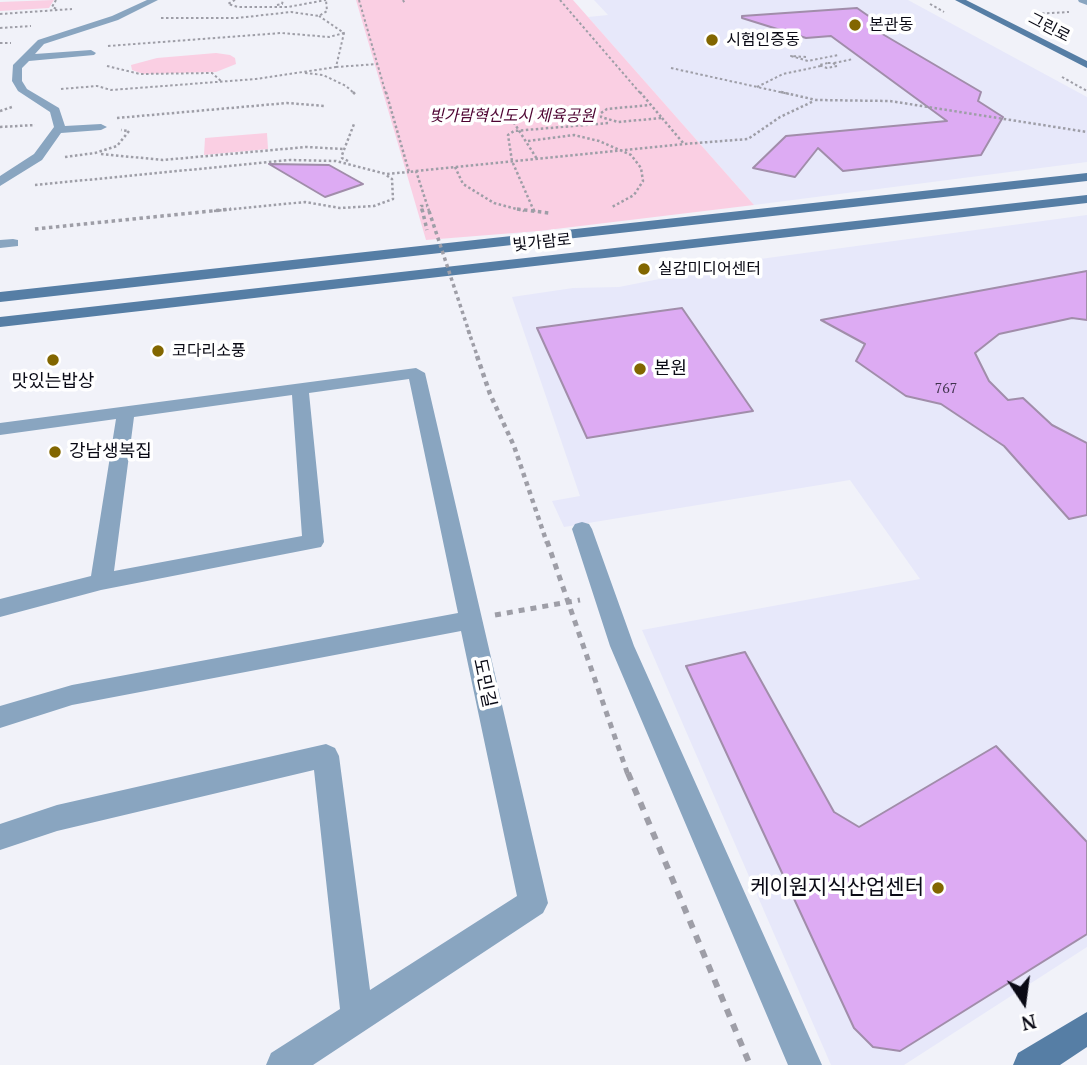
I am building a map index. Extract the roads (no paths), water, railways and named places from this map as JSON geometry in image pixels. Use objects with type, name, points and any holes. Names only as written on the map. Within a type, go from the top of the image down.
[{"type":"main road","name":"그린로","points":[[959,0],[1087,65]]},
{"type":"main road","name":"빛가람로","points":[[0,297],[1087,177]]},
{"type":"main road","name":"빛가람로","points":[[0,322],[1087,199]]},
{"type":"main road","points":[[1030,1065],[1087,1028]]},
{"type":"street","points":[[0,182],[32,161],[50,144],[60,127],[55,110],[23,91],[13,81],[17,67],[41,42],[131,11],[154,0]]},
{"type":"street","points":[[1082,0],[1087,2]]},
{"type":"street","points":[[42,31],[81,28]]},
{"type":"street","points":[[25,58],[91,53]]},
{"type":"street","points":[[58,130],[101,127]]},
{"type":"street","points":[[0,164],[32,161]]},
{"type":"street","name":"도민길","points":[[0,429],[416,373],[533,904],[283,1065]]},
{"type":"street","points":[[0,608],[101,582],[313,542],[300,389]]},
{"type":"street","points":[[101,582],[126,412]]},
{"type":"street","points":[[582,529],[622,646],[804,1065]]},
{"type":"street","points":[[0,717],[72,695],[470,620]]},
{"type":"street","points":[[0,837],[57,818],[326,756],[357,1016]]},
{"type":"place","name":"본관동","points":[[855,25]]},
{"type":"place","name":"시험인증동","points":[[712,40]]},
{"type":"place","name":"실감미디어센터","points":[[644,269]]},
{"type":"place","name":"코다리소풍","points":[[158,351]]},
{"type":"place","name":"맛있는밥상","points":[[53,360]]},
{"type":"place","name":"본원","points":[[640,369]]},
{"type":"place","name":"강남생복집","points":[[55,452]]},
{"type":"place","name":"케이원지식산업센터","points":[[938,888]]},
{"type":"park label","name":"빛가람혁신도시 체육공원","points":[[512,116]]}]
